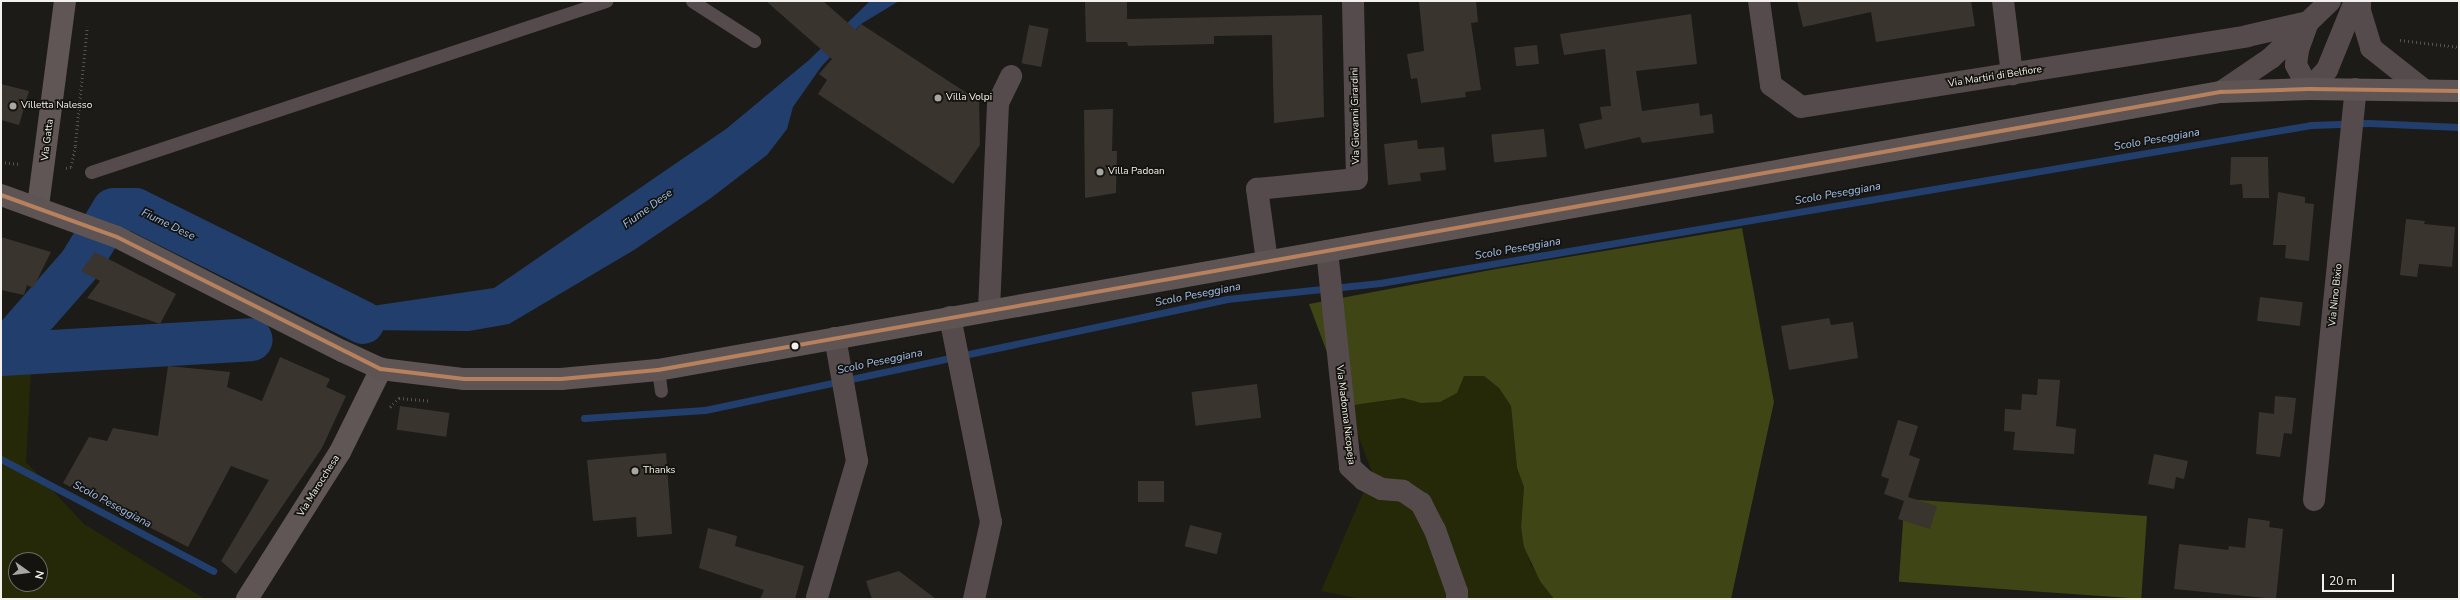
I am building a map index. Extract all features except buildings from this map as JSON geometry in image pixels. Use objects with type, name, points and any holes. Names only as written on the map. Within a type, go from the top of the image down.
[{"type":"main road","points":[[1,195],[38,206],[117,237],[342,351],[382,369],[464,379],[660,381],[835,338],[2221,92],[2309,89],[2355,99],[2424,90],[2459,91]]},
{"type":"street","name":"Via Gatta","points":[[38,206],[65,1]]},
{"type":"street","name":"Via Giovanni Girardini","points":[[1267,261],[1257,189],[1357,179],[1353,1]]},
{"type":"street","name":"Via Martiri di Belfiore","points":[[1759,1],[1771,85],[1800,107],[2246,36],[2308,22]]},
{"type":"street","points":[[2003,1],[2012,74]]},
{"type":"street","points":[[2221,92],[2271,58],[2330,1]]},
{"type":"street","points":[[2308,22],[2298,50],[2296,65],[2309,89],[2327,70],[2354,1]]},
{"type":"street","points":[[2360,1],[2360,11],[2371,48],[2424,90]]},
{"type":"street","points":[[989,310],[998,103],[1011,76]]},
{"type":"street","name":"Via Nino Bixio","points":[[2314,500],[2353,135],[2355,99]]},
{"type":"street","name":"Via Madonna Nicopeja","points":[[1327,251],[1328,274],[1350,466],[1370,483],[1382,489],[1403,491],[1421,503],[1435,530],[1457,592],[1457,599]]},
{"type":"street","points":[[950,317],[991,522],[974,599]]},
{"type":"street","points":[[817,597],[857,461],[835,338]]},
{"type":"street","name":"Via Marocchesa","points":[[247,599],[340,452],[382,369]]},
{"type":"lane","points":[[91,172],[606,1]]},
{"type":"lane","points":[[692,1],[754,41]]},
{"type":"path","points":[[61,169],[71,167],[88,24]]},
{"type":"path","points":[[1,162],[19,164]]},
{"type":"path","points":[[393,403],[399,398],[431,401]]},
{"type":"green space","points":[[1742,228],[1774,402],[1731,599],[1554,599],[1540,581],[1524,547],[1521,527],[1524,487],[1517,468],[1511,406],[1499,388],[1484,376],[1464,376],[1457,393],[1440,402],[1421,403],[1403,398],[1347,406],[1309,304],[1496,269]]},
{"type":"green space","points":[[165,350],[219,351],[252,354],[229,362],[164,360],[31,370],[26,462],[84,524],[205,599],[1,599],[1,366],[11,363]]},
{"type":"green space","points":[[1463,376],[1484,376],[1499,388],[1511,406],[1517,468],[1524,487],[1521,527],[1531,565],[1554,599],[1361,599],[1321,591],[1372,472],[1347,406],[1403,398],[1421,403],[1457,393]]},
{"type":"green space","points":[[1905,499],[2147,516],[2141,599],[1899,582]]},
{"type":"water","points":[[870,1],[899,1],[861,24],[821,67],[793,107],[787,129],[767,155],[711,198],[634,250],[509,324],[469,331],[356,330],[302,305],[358,308],[494,288],[726,129],[809,60]]},
{"type":"waterway","name":"Scolo Peseggiana","points":[[584,418],[705,410],[1227,299],[1380,283],[2311,125],[2369,123],[2459,127]]},
{"type":"waterway","name":"Fiume Dese","points":[[1,353],[80,263],[113,209],[135,209],[363,322]]},
{"type":"waterway","name":"Fiume Dese","points":[[1,354],[251,339]]},
{"type":"waterway","name":"Scolo Peseggiana","points":[[1,459],[213,571]]},
{"type":"transit line","points":[[1,195],[117,237],[381,369],[464,379],[561,379],[658,370],[2221,92],[2309,89],[2459,91]]},
{"type":"place","name":"Villa Volpi","points":[[938,98]]},
{"type":"place","name":"Villetta Nalesso","points":[[13,106]]},
{"type":"place","name":"Villa Padoan","points":[[1100,172]]},
{"type":"place","name":"Thanks","points":[[635,471]]}]
